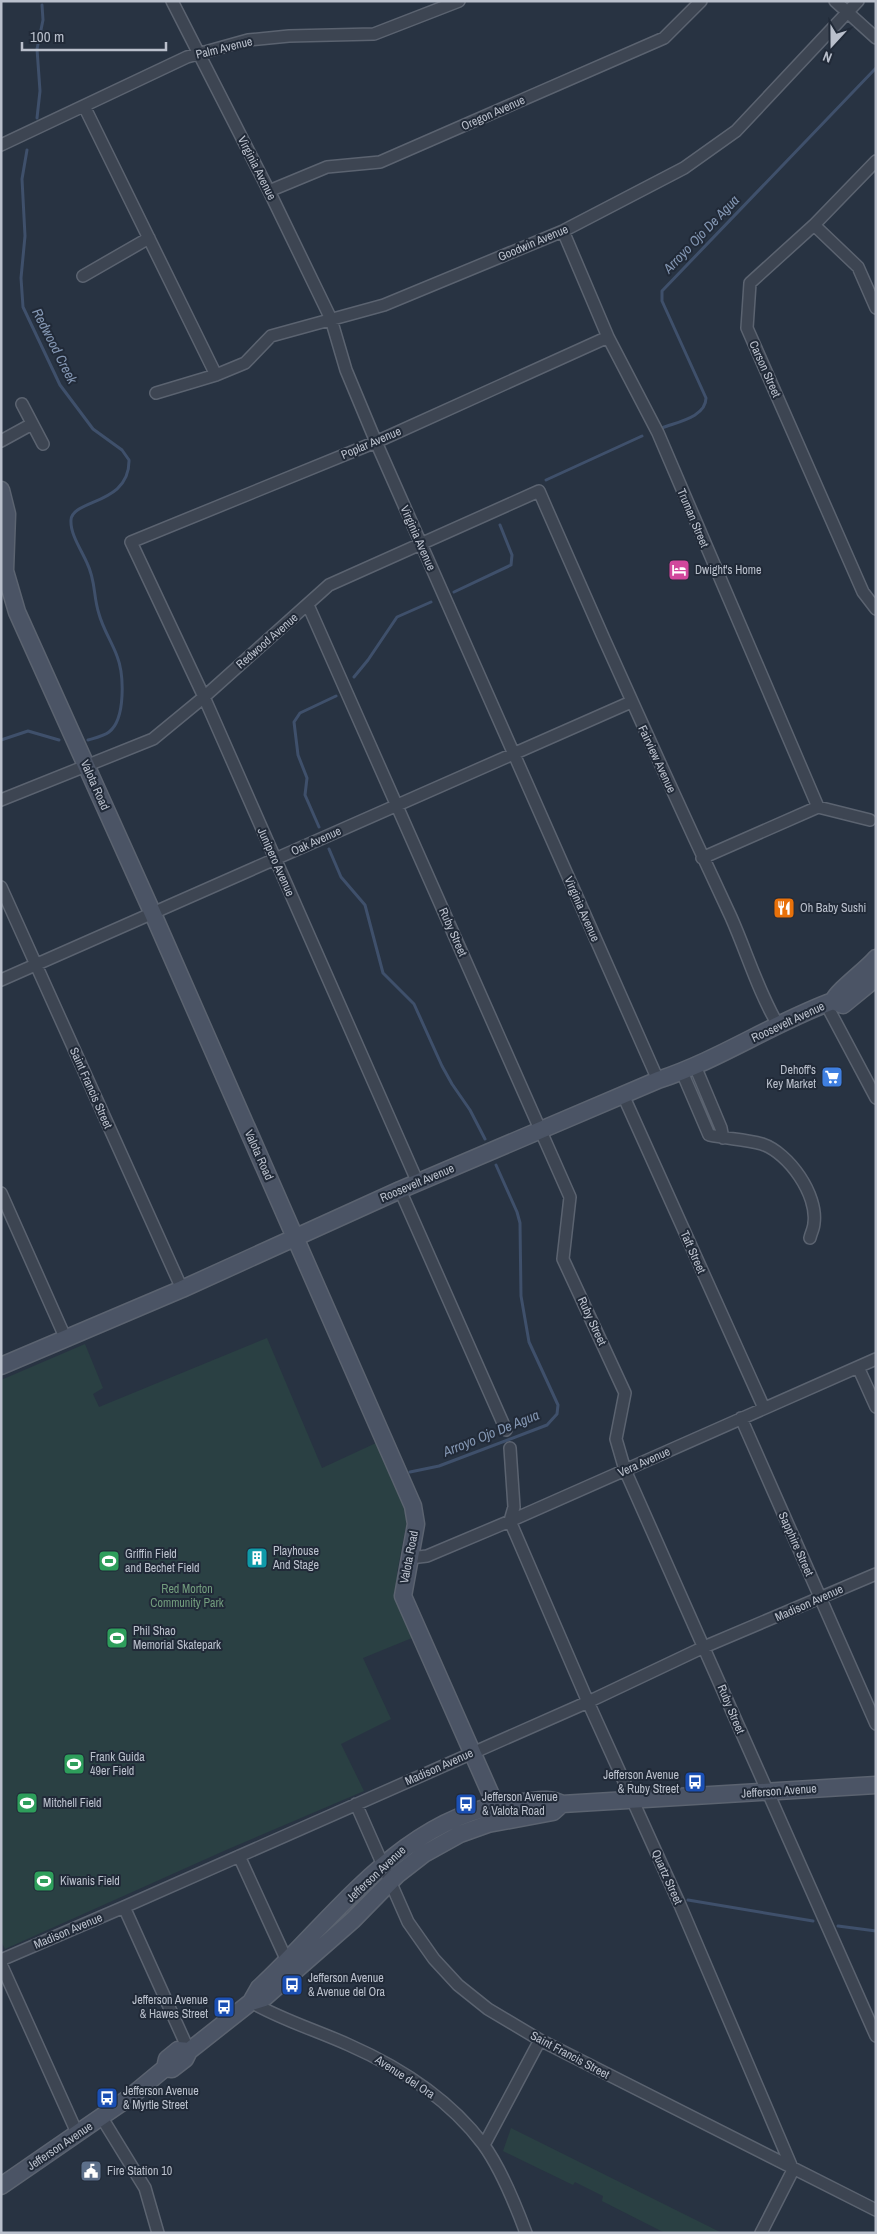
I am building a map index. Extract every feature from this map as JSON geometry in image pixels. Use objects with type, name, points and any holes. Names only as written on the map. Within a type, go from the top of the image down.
[{"type":"street","name":"Virginia Avenue","points":[[172,1],[269,191],[330,319],[346,370],[376,442],[658,1080]]},
{"type":"street","name":"Palm Avenue","points":[[1,144],[187,57],[248,40],[289,36],[374,34],[459,1]]},
{"type":"street","name":"Oregon Avenue","points":[[269,191],[327,168],[380,162],[664,38],[701,1]]},
{"type":"street","points":[[835,1],[876,38]]},
{"type":"street","name":"Goodwin Avenue","points":[[156,394],[245,364],[271,336],[384,304],[563,232],[684,168],[736,131],[848,14],[858,1]]},
{"type":"street","points":[[84,106],[216,375]]},
{"type":"street","name":"Carson Street","points":[[876,161],[814,225],[750,283],[747,328],[862,592],[876,609]]},
{"type":"street","points":[[814,225],[858,268],[876,308]]},
{"type":"street","name":"Truman Street","points":[[563,232],[608,337],[658,434],[818,807]]},
{"type":"street","points":[[83,276],[149,238]]},
{"type":"street","name":"Poplar Avenue","points":[[131,542],[376,442],[608,337]]},
{"type":"street","points":[[22,404],[43,444]]},
{"type":"street","points":[[1,441],[32,424]]},
{"type":"street","name":"Valota Road","points":[[1,490],[7,514],[4,530],[5,570],[17,612],[153,914],[413,1506],[416,1524],[405,1576],[403,1596],[495,1804],[499,1821]]},
{"type":"street","name":"Redwood Avenue","points":[[1,800],[153,738],[204,697],[329,585],[539,491]]},
{"type":"street","name":"Fairview Avenue","points":[[539,491],[631,702],[702,858],[732,918],[769,1009],[778,1025]]},
{"type":"street","name":"Junipero Avenue","points":[[131,542],[204,697],[418,1183]]},
{"type":"street","name":"Ruby Street","points":[[308,605],[570,1197],[563,1259],[625,1393],[616,1439],[625,1470],[876,2036]]},
{"type":"street","name":"Oak Avenue","points":[[1,980],[631,702]]},
{"type":"street","points":[[702,858],[818,807],[874,821]]},
{"type":"street","name":"Saint Francis Street","points":[[1,887],[182,1289]]},
{"type":"street","name":"Roosevelt Avenue","points":[[1,1366],[65,1337],[182,1289],[400,1190],[688,1069],[778,1025],[829,1003],[836,994],[876,958]]},
{"type":"street","name":"Roosevelt Avenue","points":[[829,1003],[842,1005],[876,978]]},
{"type":"street","points":[[829,1003],[876,1098]]},
{"type":"street","points":[[688,1069],[709,1135],[763,1144],[780,1152],[794,1167],[807,1189],[813,1209],[814,1222],[810,1238]]},
{"type":"street","name":"Taft Street","points":[[623,1095],[764,1408]]},
{"type":"street","points":[[400,1190],[506,1430]]},
{"type":"street","points":[[1,1193],[65,1337]]},
{"type":"street","name":"Vera Avenue","points":[[410,1558],[427,1556],[510,1521],[876,1359]]},
{"type":"street","points":[[858,1367],[876,1408]]},
{"type":"street","name":"Sapphire Street","points":[[741,1418],[876,1724]]},
{"type":"street","points":[[510,1448],[514,1507],[510,1521]]},
{"type":"street","name":"Quartz Street","points":[[510,1521],[588,1702],[680,1905],[793,2170]]},
{"type":"street","name":"Madison Avenue","points":[[1,1960],[124,1908],[588,1702],[704,1648],[876,1574]]},
{"type":"street","name":"Jefferson Avenue","points":[[251,2002],[258,1988],[383,1865],[420,1836],[460,1816],[495,1804],[554,1800],[562,1804],[876,1785]]},
{"type":"street","name":"Saint Francis Street","points":[[356,1804],[408,1922],[440,1966],[488,2009],[540,2040],[793,2170],[876,2210]]},
{"type":"street","name":"Jefferson Avenue","points":[[1,2186],[102,2118],[165,2068],[172,2069],[185,2060],[189,2051],[251,2002],[264,1998],[353,1920],[390,1882],[424,1854],[460,1834],[499,1821],[553,1812],[562,1804]]},
{"type":"street","points":[[239,1856],[287,1961]]},
{"type":"street","points":[[124,1908],[189,2051]]},
{"type":"street","points":[[1,1964],[78,2135]]},
{"type":"street","name":"Avenue del Ora","points":[[251,2002],[270,2013],[365,2053],[420,2084],[453,2112],[484,2145],[519,2214],[526,2233]]},
{"type":"street","points":[[484,2145],[540,2040]]},
{"type":"street","points":[[102,2118],[145,2188],[158,2233]]},
{"type":"street","points":[[761,2233],[793,2170]]},
{"type":"green space","name":"Red Morton Community Park","points":[[267,1338],[322,1468],[376,1443],[408,1516],[397,1572],[397,1604],[412,1638],[363,1658],[391,1719],[341,1744],[364,1791],[226,1850],[5,1949],[1,1941],[1,1380],[85,1344],[103,1388],[93,1394],[99,1407]]},
{"type":"green space","points":[[511,2128],[722,2233],[665,2233],[602,2201],[603,2196],[575,2182],[573,2185],[503,2151]]},
{"type":"waterway","name":"Redwood Creek","points":[[37,118],[40,91],[37,49],[43,20],[42,5]]},
{"type":"waterway","name":"Arroyo Ojo De Agua","points":[[662,428],[683,421],[696,414],[705,404],[706,398],[662,301],[662,291],[876,68]]},
{"type":"waterway","name":"Redwood Creek","points":[[27,150],[22,179],[25,236],[21,278],[23,307],[60,385],[93,429],[122,450],[129,460],[127,475],[120,485],[101,499],[81,508],[74,513],[71,520],[74,537],[92,576],[101,620],[117,656],[122,685],[121,707],[115,726],[109,732],[88,740]]},
{"type":"waterway","name":"Arroyo Ojo De Agua","points":[[546,480],[642,436]]},
{"type":"waterway","name":"Arroyo Ojo De Agua","points":[[454,592],[511,565],[512,555],[500,525]]},
{"type":"waterway","name":"Arroyo Ojo De Agua","points":[[354,677],[397,617],[431,602]]},
{"type":"waterway","name":"Arroyo Ojo De Agua","points":[[319,827],[305,795],[307,778],[298,755],[294,722],[300,713],[336,696]]},
{"type":"waterway","name":"Redwood Creek","points":[[1,740],[28,731],[59,740]]},
{"type":"waterway","name":"Arroyo Ojo De Agua","points":[[329,849],[341,877],[365,905],[383,973],[414,1004],[442,1066],[470,1110],[485,1139]]},
{"type":"waterway","name":"Arroyo Ojo De Agua","points":[[410,1472],[439,1466],[547,1425],[557,1414],[558,1405],[529,1342],[521,1296],[520,1223],[496,1165]]},
{"type":"waterway","points":[[688,1900],[813,1921]]},
{"type":"waterway","points":[[838,1926],[876,1931]]},
{"type":"place","name":"Dwight's Home","points":[[679,570]]},
{"type":"place","name":"Oh Baby Sushi","points":[[784,908]]},
{"type":"place","name":"Dehoff's Key Market","points":[[832,1077]]},
{"type":"place","name":"Playhouse And Stage","points":[[257,1558]]},
{"type":"place","name":"Griffin Field and Bechet Field","points":[[109,1561]]},
{"type":"place","name":"Phil Shao Memorial Skatepark","points":[[117,1638]]},
{"type":"place","name":"Frank Guida 49er Field","points":[[74,1764]]},
{"type":"place","name":"Jefferson Avenue & Ruby Street","points":[[695,1782]]},
{"type":"place","name":"Mitchell Field","points":[[27,1803]]},
{"type":"place","name":"Jefferson Avenue & Valota Road","points":[[466,1804]]},
{"type":"place","name":"Kiwanis Field","points":[[44,1881]]},
{"type":"place","name":"Jefferson Avenue & Avenue del Ora","points":[[292,1985]]},
{"type":"place","name":"Jefferson Avenue & Hawes Street","points":[[224,2007]]},
{"type":"place","name":"Jefferson Avenue & Myrtle Street","points":[[107,2098]]},
{"type":"place","name":"Fire Station 10","points":[[91,2171]]}]
